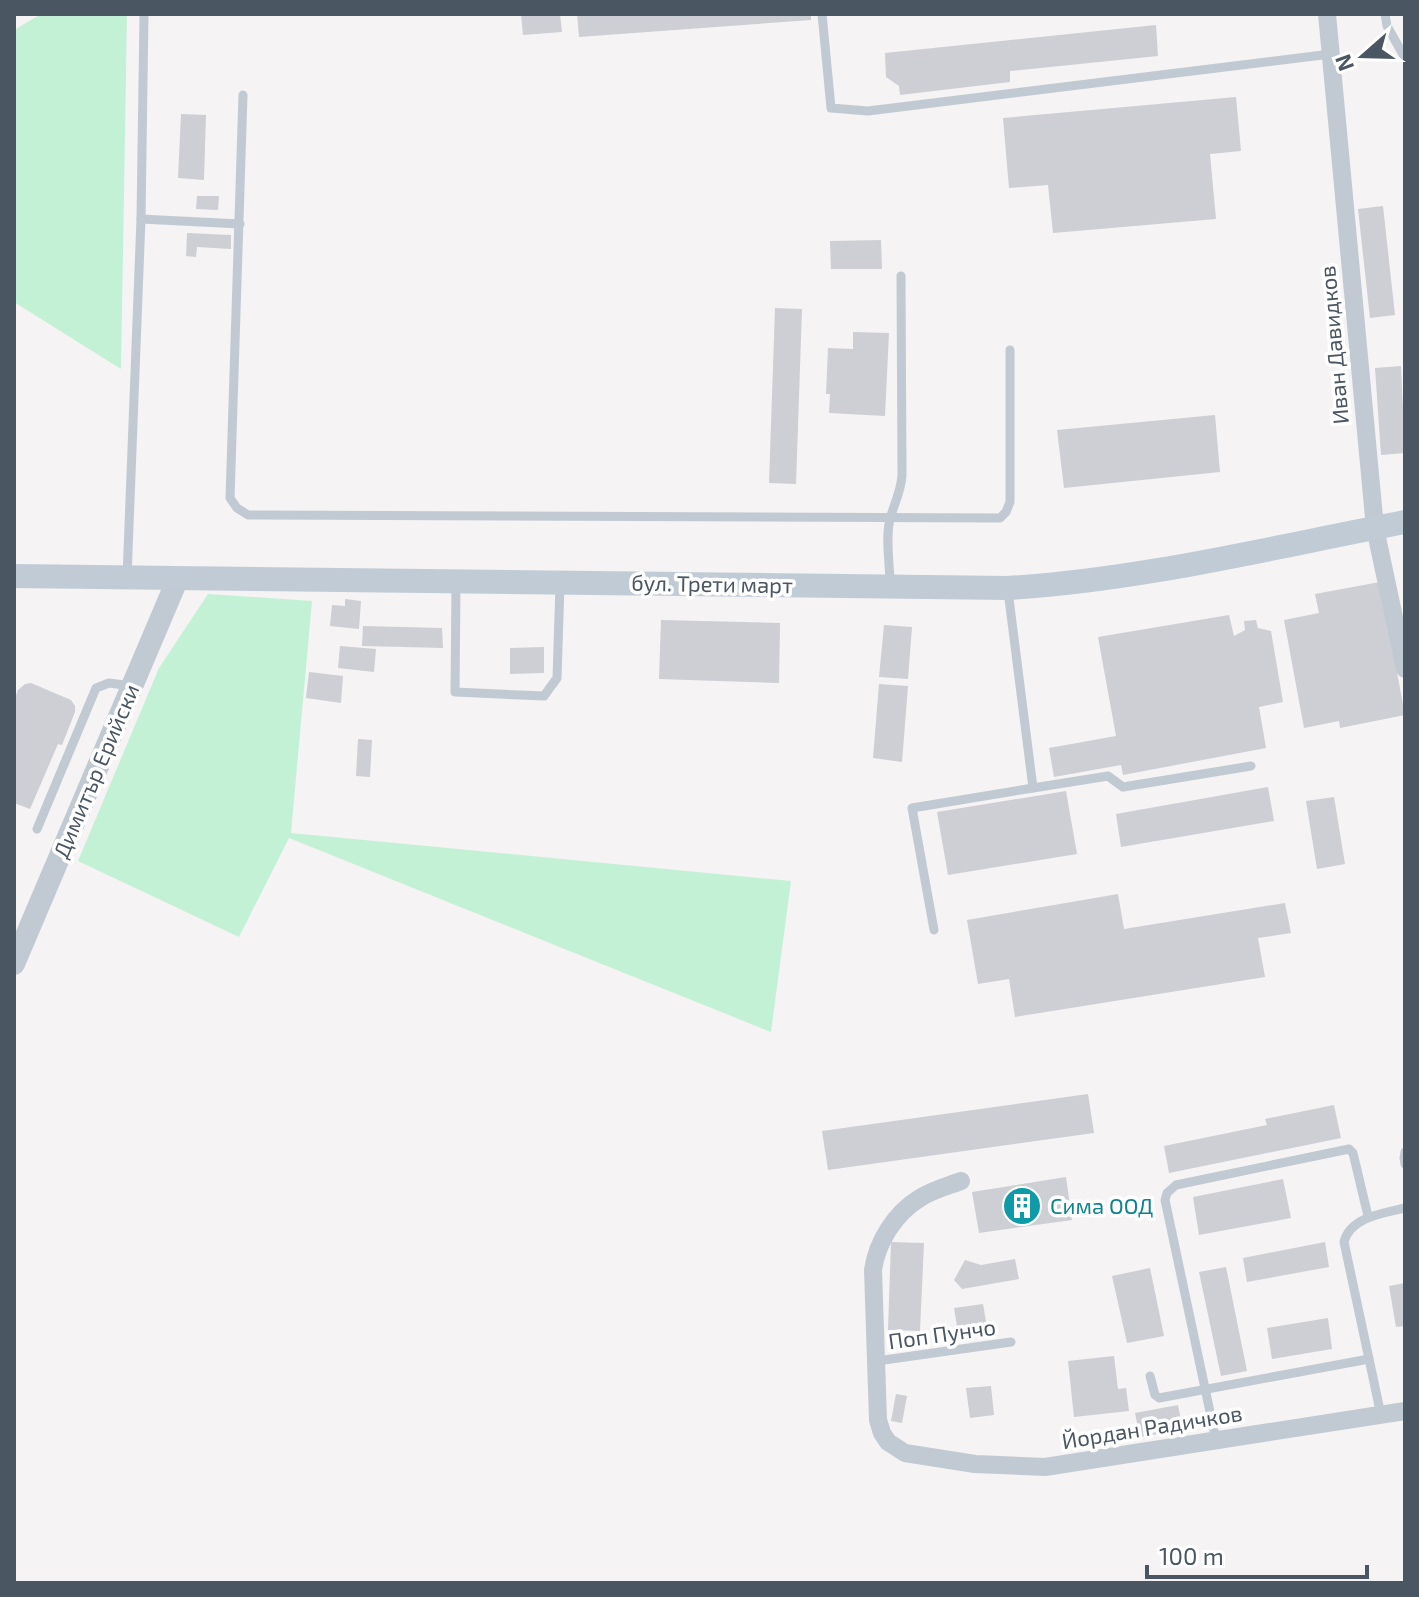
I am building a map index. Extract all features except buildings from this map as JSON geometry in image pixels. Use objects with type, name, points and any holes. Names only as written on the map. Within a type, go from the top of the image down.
[{"type":"main road","name":"бул. Трети март","points":[[14,576],[1008,588],[1050,586],[1190,565],[1405,522]]},
{"type":"street","name":"Иван Давидков","points":[[1327,14],[1375,528],[1405,669]]},
{"type":"street","name":"Димитър Ерийски","points":[[14,964],[178,578]]},
{"type":"street","points":[[877,1361],[873,1270],[881,1242],[911,1204],[961,1181]]},
{"type":"street","name":"Йордан Радичков","points":[[877,1361],[877,1400],[882,1433],[888,1442],[905,1453],[975,1464],[1045,1467],[1405,1411]]},
{"type":"lane","points":[[127,577],[141,219],[144,14]]},
{"type":"lane","points":[[822,14],[831,108],[868,111],[1331,54]]},
{"type":"lane","points":[[1385,14],[1387,26],[1405,58]]},
{"type":"lane","points":[[243,95],[230,498],[237,508],[248,515],[1000,518],[1010,502],[1010,350]]},
{"type":"lane","points":[[141,219],[240,224]]},
{"type":"lane","points":[[890,588],[890,519],[901,490],[902,475],[901,276]]},
{"type":"lane","points":[[456,580],[455,692],[544,696],[557,678],[560,581]]},
{"type":"lane","points":[[1008,588],[1033,788]]},
{"type":"lane","points":[[37,829],[96,688],[109,683],[132,686]]},
{"type":"lane","points":[[934,930],[912,808],[1108,776],[1123,787],[1251,766]]},
{"type":"lane","points":[[1216,1441],[1165,1200],[1167,1193],[1176,1185],[1349,1149],[1353,1153],[1368,1216]]},
{"type":"lane","points":[[1405,1152],[1405,1164]]},
{"type":"lane","points":[[1381,1415],[1344,1242],[1349,1231],[1368,1216],[1405,1208]]},
{"type":"lane","name":"Поп Пунчо","points":[[877,1361],[1011,1342]]},
{"type":"lane","points":[[1150,1376],[1155,1395],[1159,1398],[1369,1359]]},
{"type":"green space","points":[[41,14],[127,14],[121,369],[14,302],[14,30]]},
{"type":"green space","points":[[208,594],[312,601],[291,833],[791,881],[771,1032],[289,838],[239,937],[78,861],[159,668]]},
{"type":"place","name":"Сима ООД","points":[[1022,1206]]}]
